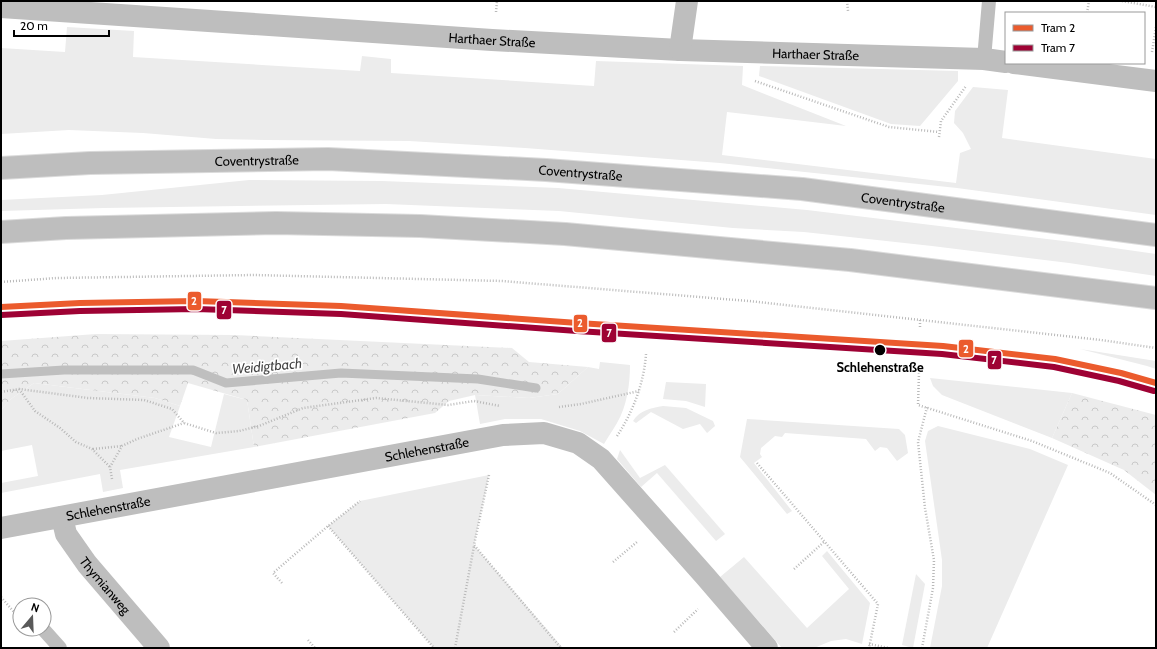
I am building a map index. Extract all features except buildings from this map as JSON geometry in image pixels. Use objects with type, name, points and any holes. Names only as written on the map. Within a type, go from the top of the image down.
[{"type":"main road","points":[[680,50],[688,1]]},
{"type":"main road","name":"Harthaer Straße","points":[[1,7],[187,10],[492,40],[680,50],[984,59],[1005,62]]},
{"type":"main road","points":[[1022,64],[1156,81]]},
{"type":"main road","name":"Coventrystraße","points":[[1,168],[90,163],[328,159],[546,170],[802,189],[1156,235]]},
{"type":"main road","points":[[1,232],[66,228],[276,223],[420,226],[565,234],[842,260],[1156,298]]},
{"type":"main road","name":"Schlehenstraße","points":[[1,528],[503,435],[544,433],[578,443],[601,459],[767,648]]},
{"type":"main road","name":"Thymianweg","points":[[62,517],[66,534],[87,564],[158,648]]},
{"type":"lane","points":[[984,59],[989,1]]},
{"type":"lane","points":[[50,637],[60,648]]},
{"type":"path","points":[[847,1],[848,11]]},
{"type":"path","points":[[1087,12],[1089,1]]},
{"type":"path","points":[[1122,1],[1156,7]]},
{"type":"path","points":[[1151,58],[1156,27]]},
{"type":"path","points":[[939,137],[941,121],[984,59]]},
{"type":"path","points":[[750,80],[889,127],[939,132]]},
{"type":"path","points":[[1,282],[57,278],[254,275],[502,281],[749,301],[920,319],[1093,339],[1156,348]]},
{"type":"path","points":[[920,319],[920,327]]},
{"type":"path","points":[[601,459],[625,424],[639,391],[645,370],[646,354]]},
{"type":"path","points":[[919,373],[918,405],[1032,441],[1110,472],[1156,505]]},
{"type":"path","points":[[1,392],[19,389],[88,398],[144,400],[172,409],[184,423],[216,433],[239,431],[259,426],[303,408],[376,398],[448,405],[474,401],[504,406]]},
{"type":"path","points":[[19,389],[35,411],[60,428],[76,442],[92,449],[110,467],[116,507]]},
{"type":"path","points":[[558,407],[581,404],[639,391]]},
{"type":"path","points":[[922,648],[933,588],[934,560],[925,508],[918,442],[927,408]]},
{"type":"path","points":[[92,449],[122,446],[137,439],[184,423]]},
{"type":"path","points":[[110,467],[122,446]]},
{"type":"path","points":[[757,463],[878,604],[869,648]]},
{"type":"path","points":[[455,648],[474,545],[489,475]]},
{"type":"path","points":[[282,583],[273,573],[360,501]]},
{"type":"path","points":[[328,526],[434,648]]},
{"type":"path","points":[[613,562],[640,540]]},
{"type":"path","points":[[794,569],[824,542]]},
{"type":"path","points":[[474,545],[561,648]]},
{"type":"path","points":[[1,597],[12,610]]},
{"type":"path","points":[[674,632],[699,608]]},
{"type":"path","points":[[308,640],[315,648]]},
{"type":"path","points":[[869,644],[889,648]]},
{"type":"green space","points":[[67,27],[134,31],[133,57],[360,71],[362,56],[391,59],[391,73],[594,86],[596,61],[743,66],[742,85],[846,126],[727,112],[722,155],[956,183],[960,153],[971,149],[963,133],[954,123],[955,111],[973,87],[1008,90],[1002,138],[1156,159],[1156,215],[957,188],[720,163],[525,148],[409,141],[216,139],[143,133],[69,130],[1,134],[1,48],[65,52]]},
{"type":"green space","points":[[760,66],[958,71],[958,81],[920,126],[891,124],[759,76]]},
{"type":"green space","points":[[249,180],[382,181],[558,188],[807,210],[1072,242],[1156,254],[1156,276],[1069,263],[804,232],[733,228],[559,211],[386,204],[1,211],[1,200],[102,195]]},
{"type":"green space","points":[[96,334],[234,335],[512,348],[529,362],[588,367],[558,394],[529,398],[475,395],[449,401],[435,413],[254,447],[247,400],[188,383],[180,406],[155,398],[34,383],[11,399],[1,410],[1,341]]},
{"type":"green space","points":[[1080,349],[1156,361],[1156,369],[1147,366]]},
{"type":"green space","points":[[600,362],[630,365],[629,387],[626,402],[617,423],[604,444],[580,431],[541,419],[505,419],[480,424],[475,395],[529,398],[558,394],[588,367],[599,369]]},
{"type":"green space","points":[[930,378],[1072,393],[1052,438],[942,395],[933,386]]},
{"type":"green space","points":[[666,382],[706,384],[705,407],[686,401],[663,399]]},
{"type":"green space","points":[[34,383],[155,398],[180,406],[169,437],[211,447],[224,394],[247,400],[254,447],[120,470],[123,488],[103,492],[100,474],[1,493],[1,483],[38,476],[32,445],[1,451],[1,410],[11,399]]},
{"type":"green space","points":[[1072,393],[1156,415],[1156,495],[1124,470],[1052,438]]},
{"type":"green space","points":[[663,406],[686,408],[713,421],[715,426],[707,433],[700,424],[683,429],[651,412],[636,423],[633,421],[642,412]]},
{"type":"green space","points":[[747,419],[899,429],[905,435],[908,453],[897,461],[887,448],[880,447],[875,451],[866,439],[785,433],[782,437],[775,436],[761,448],[760,454],[762,457],[754,463],[792,511],[787,514],[740,457]]},
{"type":"green space","points":[[938,426],[1030,449],[1068,465],[987,648],[930,648],[942,586],[942,560],[925,441],[928,431]]},
{"type":"green space","points":[[620,450],[640,478],[665,465],[725,534],[716,541],[657,473],[641,487],[617,459]]},
{"type":"green space","points":[[489,475],[474,545],[563,648],[434,648],[328,526],[360,501]]},
{"type":"green space","points":[[827,551],[870,603],[862,644],[846,639],[831,641],[814,648],[782,648],[720,577],[744,557],[807,628],[849,589],[822,556]]},
{"type":"green space","points":[[916,574],[925,584],[913,648],[902,645]]},
{"type":"waterway","name":"Weidigtbach","points":[[1,374],[64,370],[193,370],[226,383],[341,373],[478,379],[536,388]]},
{"type":"tram line","name":"2","points":[[1,307],[80,303],[196,301],[341,306],[578,323],[943,346],[1055,359],[1121,373],[1156,383]]},
{"type":"tram line","name":"7","points":[[1,315],[80,311],[196,309],[341,314],[577,331],[942,354],[1054,367],[1119,381],[1154,391]]},
{"type":"place","name":"Schlehenstraße","points":[[880,350]]}]
